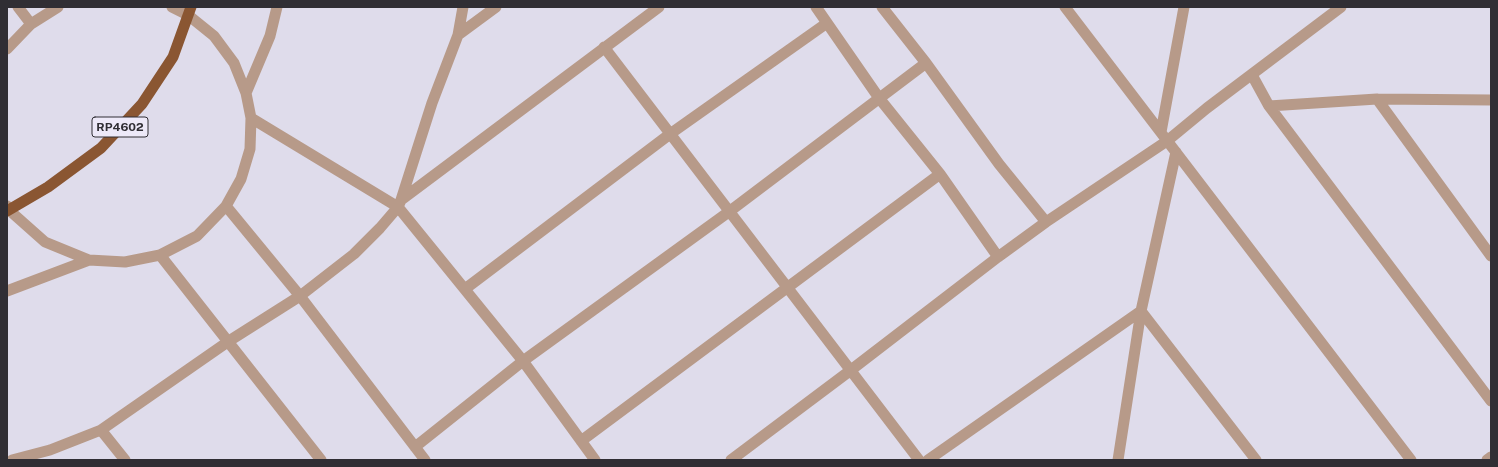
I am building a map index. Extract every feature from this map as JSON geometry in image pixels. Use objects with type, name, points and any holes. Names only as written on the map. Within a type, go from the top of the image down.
[{"type":"highway","name":"RP4602","points":[[8,209],[48,187],[101,148],[142,104],[173,57],[190,11]]},
{"type":"street","points":[[18,7],[31,24]]},
{"type":"street","points":[[7,49],[31,24],[58,7]]},
{"type":"street","points":[[8,209],[45,242],[88,260],[125,262],[160,255],[197,236],[226,206],[241,179],[250,149],[251,118],[246,93],[234,63],[214,36],[190,11],[172,7]]},
{"type":"street","points":[[246,93],[270,36],[277,7]]},
{"type":"street","points":[[400,204],[432,103],[458,34],[463,7]]},
{"type":"street","points":[[458,34],[496,7]]},
{"type":"street","points":[[12,460],[50,450],[101,430],[229,341],[300,296],[354,254],[400,204],[604,47],[659,7]]},
{"type":"street","points":[[816,7],[879,98],[940,174],[998,256]]},
{"type":"street","points":[[882,7],[926,63],[999,164],[1046,222]]},
{"type":"street","points":[[1065,7],[1411,460]]},
{"type":"street","points":[[1164,137],[1184,7]]},
{"type":"street","points":[[731,460],[851,370],[998,256],[1207,108],[1341,7]]},
{"type":"street","points":[[465,289],[670,134],[827,23]]},
{"type":"street","points":[[604,47],[919,460]]},
{"type":"street","points":[[415,447],[523,361],[730,211],[926,63]]},
{"type":"street","points":[[1252,75],[1269,106],[1491,401]]},
{"type":"street","points":[[1269,106],[1377,99],[1490,101]]},
{"type":"street","points":[[1377,99],[1491,256]]},
{"type":"street","points":[[251,118],[400,204],[465,289],[523,361],[595,460]]},
{"type":"street","points":[[1118,460],[1141,311],[1176,152]]},
{"type":"street","points":[[581,441],[940,174]]},
{"type":"street","points":[[226,206],[300,296],[425,460]]},
{"type":"street","points":[[160,255],[321,460]]},
{"type":"street","points":[[7,291],[88,260]]},
{"type":"street","points":[[928,460],[1141,311]]},
{"type":"street","points":[[1141,311],[1256,460]]},
{"type":"street","points":[[101,430],[125,460]]},
{"type":"street","points":[[1488,460],[1491,457]]}]
